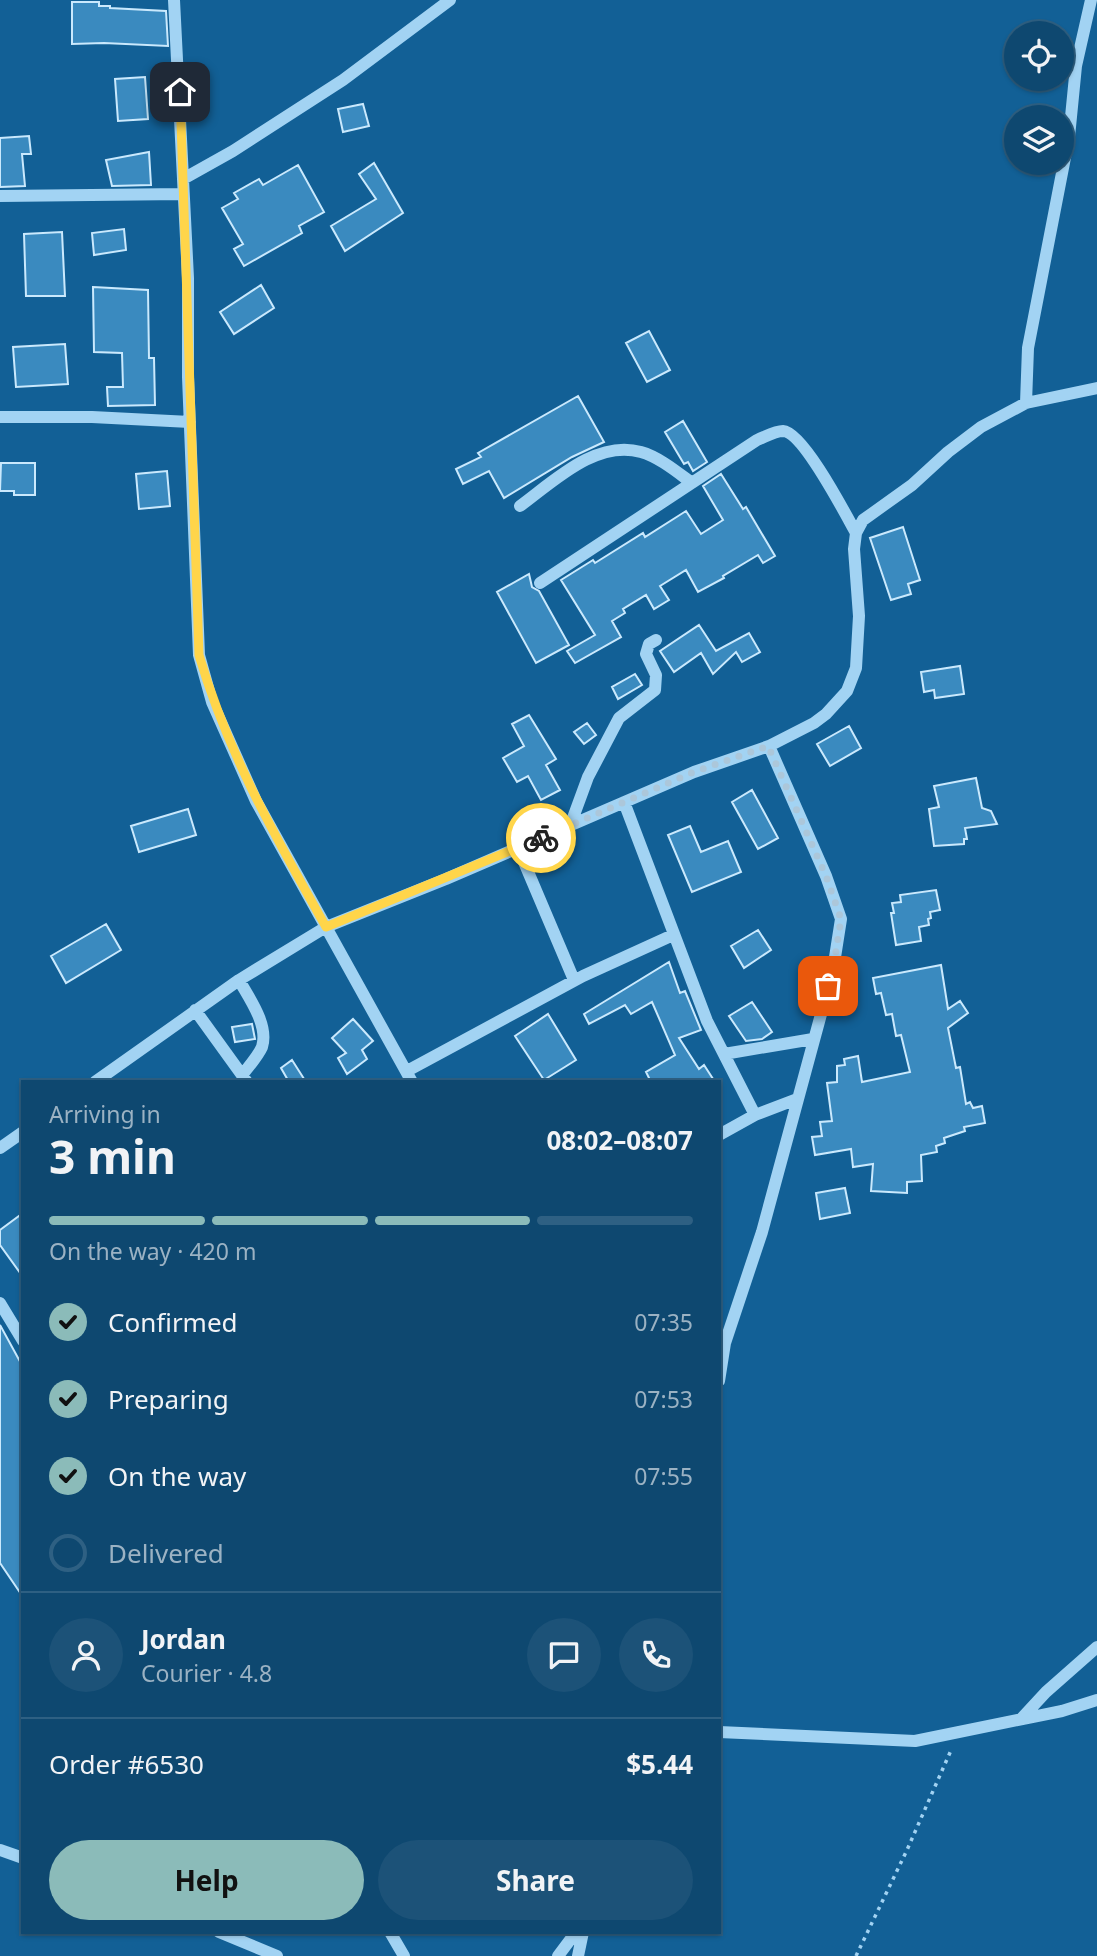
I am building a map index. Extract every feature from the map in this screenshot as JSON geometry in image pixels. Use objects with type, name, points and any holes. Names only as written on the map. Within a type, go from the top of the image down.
[{"type":"street","points":[[174,0],[188,278],[190,422],[199,655],[212,702],[256,801],[410,1076],[574,980],[673,935]]},
{"type":"street","points":[[183,179],[233,151],[343,80],[450,0]]},
{"type":"street","points":[[1026,403],[1028,348],[1069,137],[1076,66],[1091,0]]},
{"type":"street","points":[[0,196],[183,194]]},
{"type":"street","points":[[98,1080],[239,980],[326,927],[694,772],[768,746],[814,723],[847,691],[856,668],[859,616],[855,570],[856,533],[863,520],[912,485],[981,427],[1026,403],[1097,388]]},
{"type":"street","points":[[0,416],[190,422]]},
{"type":"street","points":[[540,583],[757,440],[782,431],[789,433],[811,458],[856,533]]},
{"type":"street","points":[[520,506],[588,459],[622,450],[641,452],[692,483]]},
{"type":"street","points":[[570,826],[588,777],[619,718],[655,690],[656,675],[646,654],[649,645],[656,640]]},
{"type":"street","points":[[721,1368],[725,1343],[762,1232],[833,970],[841,919],[826,876],[768,746]]},
{"type":"street","points":[[624,803],[706,1021],[755,1115]]},
{"type":"street","points":[[518,848],[574,980]]},
{"type":"street","points":[[195,1010],[245,1078],[263,1045],[263,1030],[239,980]]},
{"type":"street","points":[[724,1054],[813,1039]]},
{"type":"street","points":[[721,1134],[755,1115],[797,1099]]},
{"type":"street","points":[[0,1148],[21,1133]]},
{"type":"street","points":[[0,1303],[21,1338]]},
{"type":"street","points":[[1021,1720],[1046,1692],[1097,1647]]},
{"type":"street","points":[[721,1732],[915,1741],[1062,1711],[1097,1700]]},
{"type":"street","points":[[0,1850],[21,1857]]},
{"type":"street","points":[[224,1934],[277,1956]]},
{"type":"street","points":[[391,1934],[404,1956]]},
{"type":"street","points":[[558,1956],[574,1934]]},
{"type":"street","points":[[578,1956],[583,1934]]},
{"type":"path","points":[[856,1956],[907,1850],[958,1733]]},
{"type":"building","points":[[72,2],[99,2],[99,6],[110,8],[166,11],[168,46],[72,44]]},
{"type":"building","points":[[145,77],[148,119],[118,121],[115,79]]},
{"type":"building","points":[[363,104],[369,126],[343,132],[338,109]]},
{"type":"building","points":[[29,136],[31,154],[22,154],[25,186],[0,187],[0,138]]},
{"type":"building","points":[[149,152],[151,185],[112,186],[106,160]]},
{"type":"building","points":[[374,163],[403,213],[345,251],[331,226],[376,199],[359,174]]},
{"type":"building","points":[[298,165],[324,212],[299,226],[302,233],[244,266],[234,249],[243,244],[222,208],[238,199],[234,193],[259,179],[263,185]]},
{"type":"building","points":[[124,229],[126,250],[94,255],[92,233]]},
{"type":"building","points":[[62,232],[65,296],[26,296],[24,234]]},
{"type":"building","points":[[261,285],[274,308],[234,334],[220,312]]},
{"type":"building","points":[[93,287],[148,290],[149,358],[154,358],[155,405],[108,406],[107,387],[123,387],[122,353],[94,352]]},
{"type":"building","points":[[649,331],[670,370],[647,382],[626,343]]},
{"type":"building","points":[[65,344],[68,384],[16,387],[13,347]]},
{"type":"building","points":[[578,396],[604,442],[572,457],[504,498],[489,471],[463,484],[456,469],[481,457],[478,453]]},
{"type":"building","points":[[683,421],[707,462],[693,471],[688,462],[684,464],[665,432]]},
{"type":"building","points":[[1,463],[35,463],[35,495],[14,495],[14,491],[0,491]]},
{"type":"building","points":[[167,471],[170,506],[139,509],[136,474]]},
{"type":"building","points":[[721,474],[743,509],[746,507],[775,556],[763,563],[758,555],[698,592],[686,570],[660,586],[669,600],[654,609],[646,595],[623,609],[625,613],[612,621],[621,637],[575,663],[567,651],[595,635],[561,580],[593,560],[595,563],[643,533],[645,537],[686,511],[701,534],[723,520],[703,486]]},
{"type":"building","points":[[903,527],[920,580],[908,584],[911,594],[891,600],[870,538]]},
{"type":"building","points":[[529,574],[532,587],[539,591],[569,645],[536,663],[497,592]]},
{"type":"building","points":[[699,625],[716,651],[749,633],[760,652],[742,662],[736,652],[713,674],[701,653],[674,672],[660,651]]},
{"type":"building","points":[[960,666],[964,694],[935,698],[934,690],[924,692],[921,672]]},
{"type":"building","points":[[635,674],[642,685],[618,699],[612,687]]},
{"type":"building","points":[[529,715],[556,759],[546,765],[560,790],[541,800],[528,776],[517,782],[503,758],[524,746],[512,724]]},
{"type":"building","points":[[587,723],[596,735],[584,744],[574,732]]},
{"type":"building","points":[[849,726],[861,748],[830,766],[817,744]]},
{"type":"building","points":[[976,778],[982,808],[991,811],[997,824],[965,828],[967,839],[964,839],[964,844],[934,846],[929,809],[939,807],[934,786]]},
{"type":"building","points":[[752,790],[778,838],[758,849],[732,802]]},
{"type":"building","points":[[188,809],[196,835],[139,852],[131,826]]},
{"type":"building","points":[[690,826],[701,852],[728,841],[741,872],[692,892],[668,835]]},
{"type":"building","points":[[936,890],[940,910],[930,912],[929,925],[919,927],[921,941],[896,945],[892,903],[901,902],[900,895]]},
{"type":"building","points":[[106,924],[121,950],[66,983],[51,956]]},
{"type":"building","points":[[758,930],[771,950],[744,968],[731,946]]},
{"type":"building","points":[[669,962],[680,993],[685,991],[701,1030],[679,1038],[699,1069],[704,1065],[714,1080],[650,1080],[646,1072],[675,1055],[652,1002],[631,1014],[625,1005],[589,1024],[584,1014]]},
{"type":"building","points":[[941,965],[948,1009],[960,1001],[968,1013],[948,1028],[956,1068],[960,1067],[966,1104],[970,1102],[973,1108],[982,1106],[985,1123],[964,1127],[965,1131],[944,1138],[945,1143],[936,1146],[937,1152],[921,1155],[922,1181],[907,1182],[907,1193],[871,1191],[873,1164],[853,1167],[851,1149],[815,1155],[812,1137],[822,1136],[820,1122],[832,1121],[827,1083],[837,1082],[837,1066],[845,1065],[844,1059],[858,1056],[862,1082],[910,1072],[901,1035],[896,1036],[892,1014],[886,1015],[881,993],[876,994],[873,978]]},
{"type":"building","points":[[752,1002],[772,1032],[762,1039],[746,1041],[729,1016]]},
{"type":"building","points":[[548,1014],[576,1060],[544,1080],[515,1036]]},
{"type":"building","points":[[353,1019],[373,1041],[362,1050],[367,1059],[347,1074],[338,1058],[346,1053],[332,1038]]},
{"type":"building","points":[[252,1024],[255,1039],[235,1042],[232,1027]]},
{"type":"building","points":[[292,1060],[305,1080],[288,1080],[281,1068]]},
{"type":"building","points":[[845,1188],[850,1213],[820,1219],[816,1193]]},
{"type":"building","points":[[21,1214],[21,1274],[0,1245],[0,1230]]},
{"type":"building","points":[[0,1325],[21,1363],[21,1594],[0,1563]]},
{"type":"way so far","points":[[541,838],[694,772],[768,746],[826,876],[841,919],[828,986]]},
{"type":"route","points":[[180,92],[199,655],[212,702],[256,801],[326,927],[541,838]]}]
